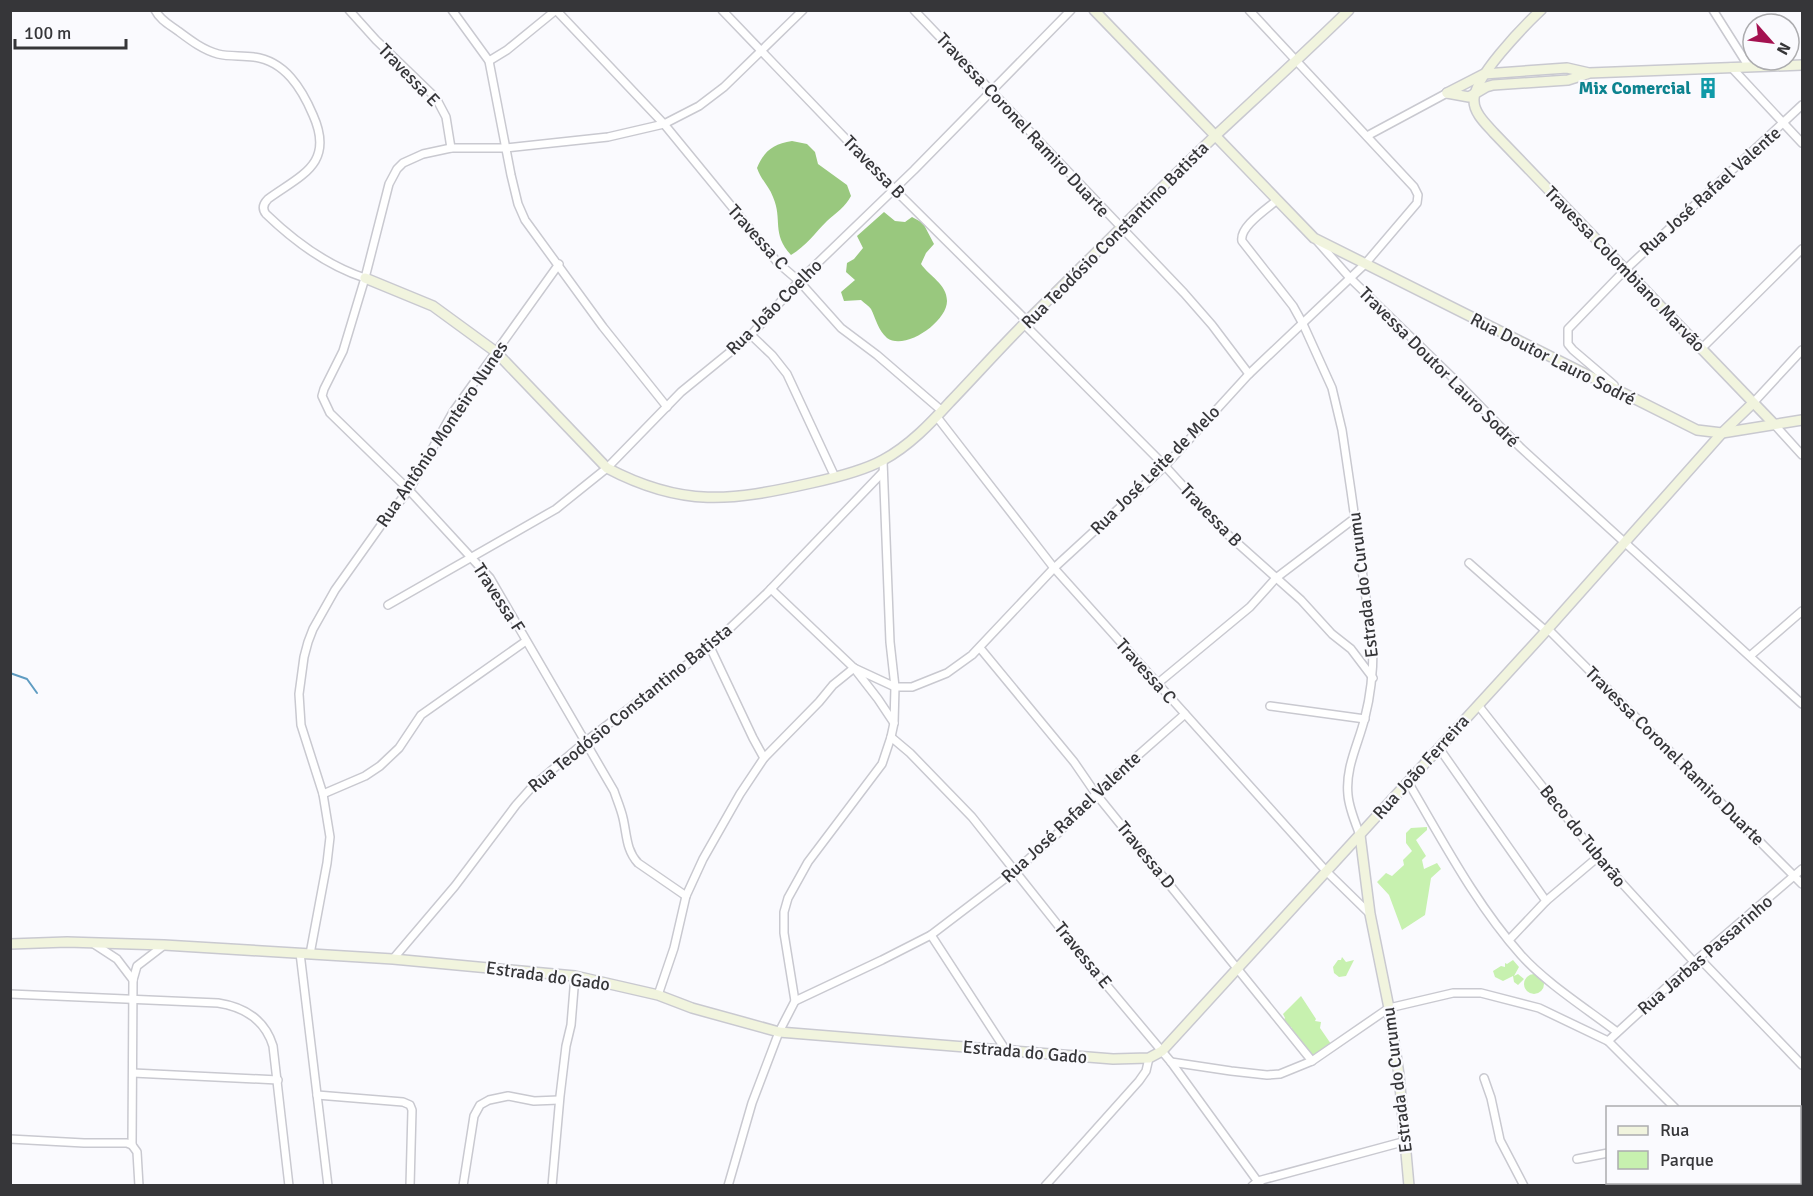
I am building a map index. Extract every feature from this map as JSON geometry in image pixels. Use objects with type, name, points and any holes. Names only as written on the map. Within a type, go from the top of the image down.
[{"type":"street","points":[[154,10],[159,18],[209,51],[270,61],[287,73],[300,89],[319,129],[320,152],[307,172],[268,199],[263,209],[266,214],[294,239],[345,272],[433,306],[496,352],[607,468]]},
{"type":"street","name":"Travessa E","points":[[349,10],[376,40],[436,98],[446,117],[451,148]]},
{"type":"street","points":[[452,10],[489,61],[511,176],[522,212],[603,327],[666,407]]},
{"type":"street","points":[[489,61],[556,10]]},
{"type":"street","name":"Travessa C","points":[[556,10],[664,124],[778,263],[799,281],[841,328],[884,361],[939,414],[1054,568],[1327,872],[1370,914]]},
{"type":"street","name":"Travessa B","points":[[722,10],[1165,466],[1225,532],[1301,600],[1332,634],[1351,649],[1373,678]]},
{"type":"street","points":[[365,278],[389,184],[397,169],[410,158],[451,148],[506,148],[608,137],[664,124],[699,106],[724,87],[803,10]]},
{"type":"street","name":"Travessa Coronel Ramiro Duarte","points":[[914,10],[1212,325],[1249,374]]},
{"type":"street","name":"Rua João Coelho","points":[[388,605],[556,509],[607,468],[681,392],[751,335],[799,281],[894,189],[1071,10]]},
{"type":"street","name":"Travessa Doutor Lauro Sodré","points":[[1094,10],[1350,278],[1520,447],[1803,704]]},
{"type":"street","points":[[1249,10],[1367,136],[1484,74],[1567,68],[1589,73],[1741,67]]},
{"type":"street","name":"Rua Teodósio Constantino Batista","points":[[607,468],[643,484],[693,498],[732,498],[764,494],[835,477],[883,461],[918,435],[1121,228],[1349,10]]},
{"type":"street","points":[[1474,96],[1484,74],[1540,10]]},
{"type":"street","points":[[1713,10],[1741,54]]},
{"type":"street","points":[[1731,67],[1803,142]]},
{"type":"street","points":[[1447,93],[1463,97],[1474,96],[1493,85],[1568,80],[1589,73]]},
{"type":"street","name":"Travessa Colombiano Marvão","points":[[1474,96],[1477,112],[1490,128],[1803,455]]},
{"type":"street","name":"Rua José Rafael Valente","points":[[1626,395],[1573,350],[1568,344],[1568,329],[1626,269],[1803,105]]},
{"type":"street","name":"Rua José Leite de Melo","points":[[895,687],[912,687],[934,680],[980,648],[1054,568],[1165,466],[1249,374],[1365,264],[1416,203],[1418,195],[1367,136]]},
{"type":"street","name":"Estrada do Curumu","points":[[1277,200],[1245,228],[1241,237],[1293,306],[1303,324],[1334,396],[1342,429],[1371,627],[1373,678],[1365,719],[1352,758],[1348,786],[1351,807],[1360,835],[1370,914],[1389,1008],[1399,1075],[1409,1185]]},
{"type":"street","name":"Rua Doutor Lauro Sodré","points":[[1314,238],[1697,430],[1722,433],[1803,420]]},
{"type":"street","points":[[1701,349],[1803,249]]},
{"type":"street","name":"Rua Antônio Monteiro Nunes","points":[[328,1185],[317,1095],[305,953],[329,852],[329,826],[323,794],[307,747],[300,711],[301,675],[308,642],[335,590],[408,490],[453,412],[559,264]]},
{"type":"street","name":"Travessa F","points":[[365,278],[343,351],[322,396],[330,413],[408,490],[490,578],[614,791],[623,816],[628,848],[632,857],[686,896]]},
{"type":"street","points":[[751,335],[772,355],[787,374],[835,477]]},
{"type":"street","name":"Rua João Ferreira","points":[[1149,1058],[1162,1051],[1547,630],[1722,433],[1803,350]]},
{"type":"street","points":[[728,1185],[752,1103],[779,1032],[795,1001],[784,933],[784,912],[788,898],[808,862],[882,764],[894,723],[895,687],[890,642],[883,461]]},
{"type":"street","name":"Rua Teodósio Constantino Batista","points":[[393,958],[455,886],[516,805],[532,788],[586,741],[710,646],[771,589],[883,472]]},
{"type":"street","points":[[1157,684],[1250,607],[1276,578],[1355,518]]},
{"type":"street","name":"Travessa Coronel Ramiro Duarte","points":[[1469,563],[1547,630],[1803,885]]},
{"type":"street","points":[[771,589],[854,668],[894,723]]},
{"type":"street","points":[[1750,656],[1803,611]]},
{"type":"street","points":[[323,794],[365,776],[380,766],[399,748],[421,715],[526,640]]},
{"type":"street","points":[[710,646],[747,728],[764,758]]},
{"type":"street","name":"Travessa D","points":[[980,648],[1074,762],[1096,794],[1312,1061]]},
{"type":"street","points":[[854,668],[895,687]]},
{"type":"street","points":[[658,995],[674,948],[686,896],[714,837],[764,758],[833,685],[854,668]]},
{"type":"street","name":"Beco do Tubarão","points":[[1478,705],[1598,857],[1696,960],[1803,1065]]},
{"type":"street","points":[[1270,706],[1365,719]]},
{"type":"street","name":"Rua José Rafael Valente","points":[[795,1001],[931,934],[1015,871],[1185,714]]},
{"type":"street","name":"Travessa E","points":[[891,737],[966,810],[1171,1062],[1257,1184]]},
{"type":"street","points":[[1439,748],[1546,901]]},
{"type":"street","points":[[1408,782],[1461,873],[1497,928],[1522,956],[1548,979],[1617,1032]]},
{"type":"street","points":[[1509,940],[1546,901],[1598,857]]},
{"type":"street","name":"Rua Jarbas Passarinho","points":[[1608,1041],[1696,960],[1803,869]]},
{"type":"street","points":[[931,934],[1005,1049]]},
{"type":"street","points":[[92,943],[117,959],[132,980]]},
{"type":"street","name":"Estrada do Gado","points":[[10,944],[164,945],[393,958],[575,976],[658,995],[692,1008],[779,1032],[1104,1059],[1149,1058]]},
{"type":"street","points":[[139,1185],[137,1152],[132,1144],[134,1000],[132,980],[137,966],[164,945]]},
{"type":"street","points":[[552,1185],[559,1100],[571,1025],[575,976]]},
{"type":"street","points":[[1171,1062],[1267,1075],[1280,1074],[1312,1061],[1389,1008],[1453,993],[1481,993],[1539,1008],[1608,1041],[1674,1106]]},
{"type":"street","points":[[10,994],[218,1004],[231,1005],[242,1010],[259,1022],[270,1038],[278,1080],[289,1185]]},
{"type":"street","points":[[1045,1185],[1122,1102],[1146,1071],[1149,1058]]},
{"type":"street","points":[[133,1073],[278,1080]]},
{"type":"street","points":[[1484,1078],[1500,1140],[1524,1185]]},
{"type":"street","points":[[317,1095],[403,1102],[410,1105],[412,1110],[410,1185]]},
{"type":"street","points":[[463,1185],[474,1116],[480,1105],[489,1100],[508,1096],[534,1101],[559,1100]]},
{"type":"street","points":[[10,1139],[132,1144]]},
{"type":"street","points":[[1257,1184],[1406,1141]]},
{"type":"street","points":[[1577,1159],[1606,1153]]},
{"type":"green space","points":[[792,141],[807,144],[815,152],[818,164],[847,185],[851,196],[843,207],[791,255],[781,240],[773,197],[757,168],[770,149]]},
{"type":"green space","points":[[884,212],[895,221],[905,222],[912,217],[923,223],[934,244],[926,253],[921,264],[941,285],[947,301],[945,309],[933,325],[914,338],[904,341],[887,338],[879,328],[869,307],[861,300],[844,301],[841,292],[855,280],[846,272],[847,263],[854,259],[863,248],[857,236]]},
{"type":"green space","points":[[1427,827],[1427,830],[1416,840],[1426,856],[1422,860],[1424,869],[1437,863],[1441,869],[1431,878],[1425,915],[1402,930],[1389,895],[1377,882],[1386,873],[1392,876],[1404,865],[1403,860],[1412,851],[1406,843],[1406,833],[1411,828]]},
{"type":"green space","points":[[1342,957],[1346,962],[1354,960],[1346,976],[1339,977],[1334,973],[1333,967]]},
{"type":"green space","points":[[1513,960],[1519,967],[1514,976],[1518,974],[1524,979],[1518,985],[1514,982],[1513,976],[1503,981],[1495,977],[1493,971],[1501,966],[1505,967],[1505,963]]},
{"type":"green space","points":[[1534,974],[1541,977],[1544,984],[1541,991],[1534,994],[1527,991],[1524,984],[1527,977]]},
{"type":"green space","points":[[1301,996],[1316,1019],[1315,1021],[1321,1022],[1320,1028],[1331,1044],[1313,1057],[1300,1043],[1299,1037],[1291,1027],[1287,1028],[1282,1022],[1285,1018],[1283,1014]]},
{"type":"waterway","points":[[10,673],[27,679],[37,693]]},
{"type":"place","name":"Mix Comercial","points":[[1708,88]]}]
